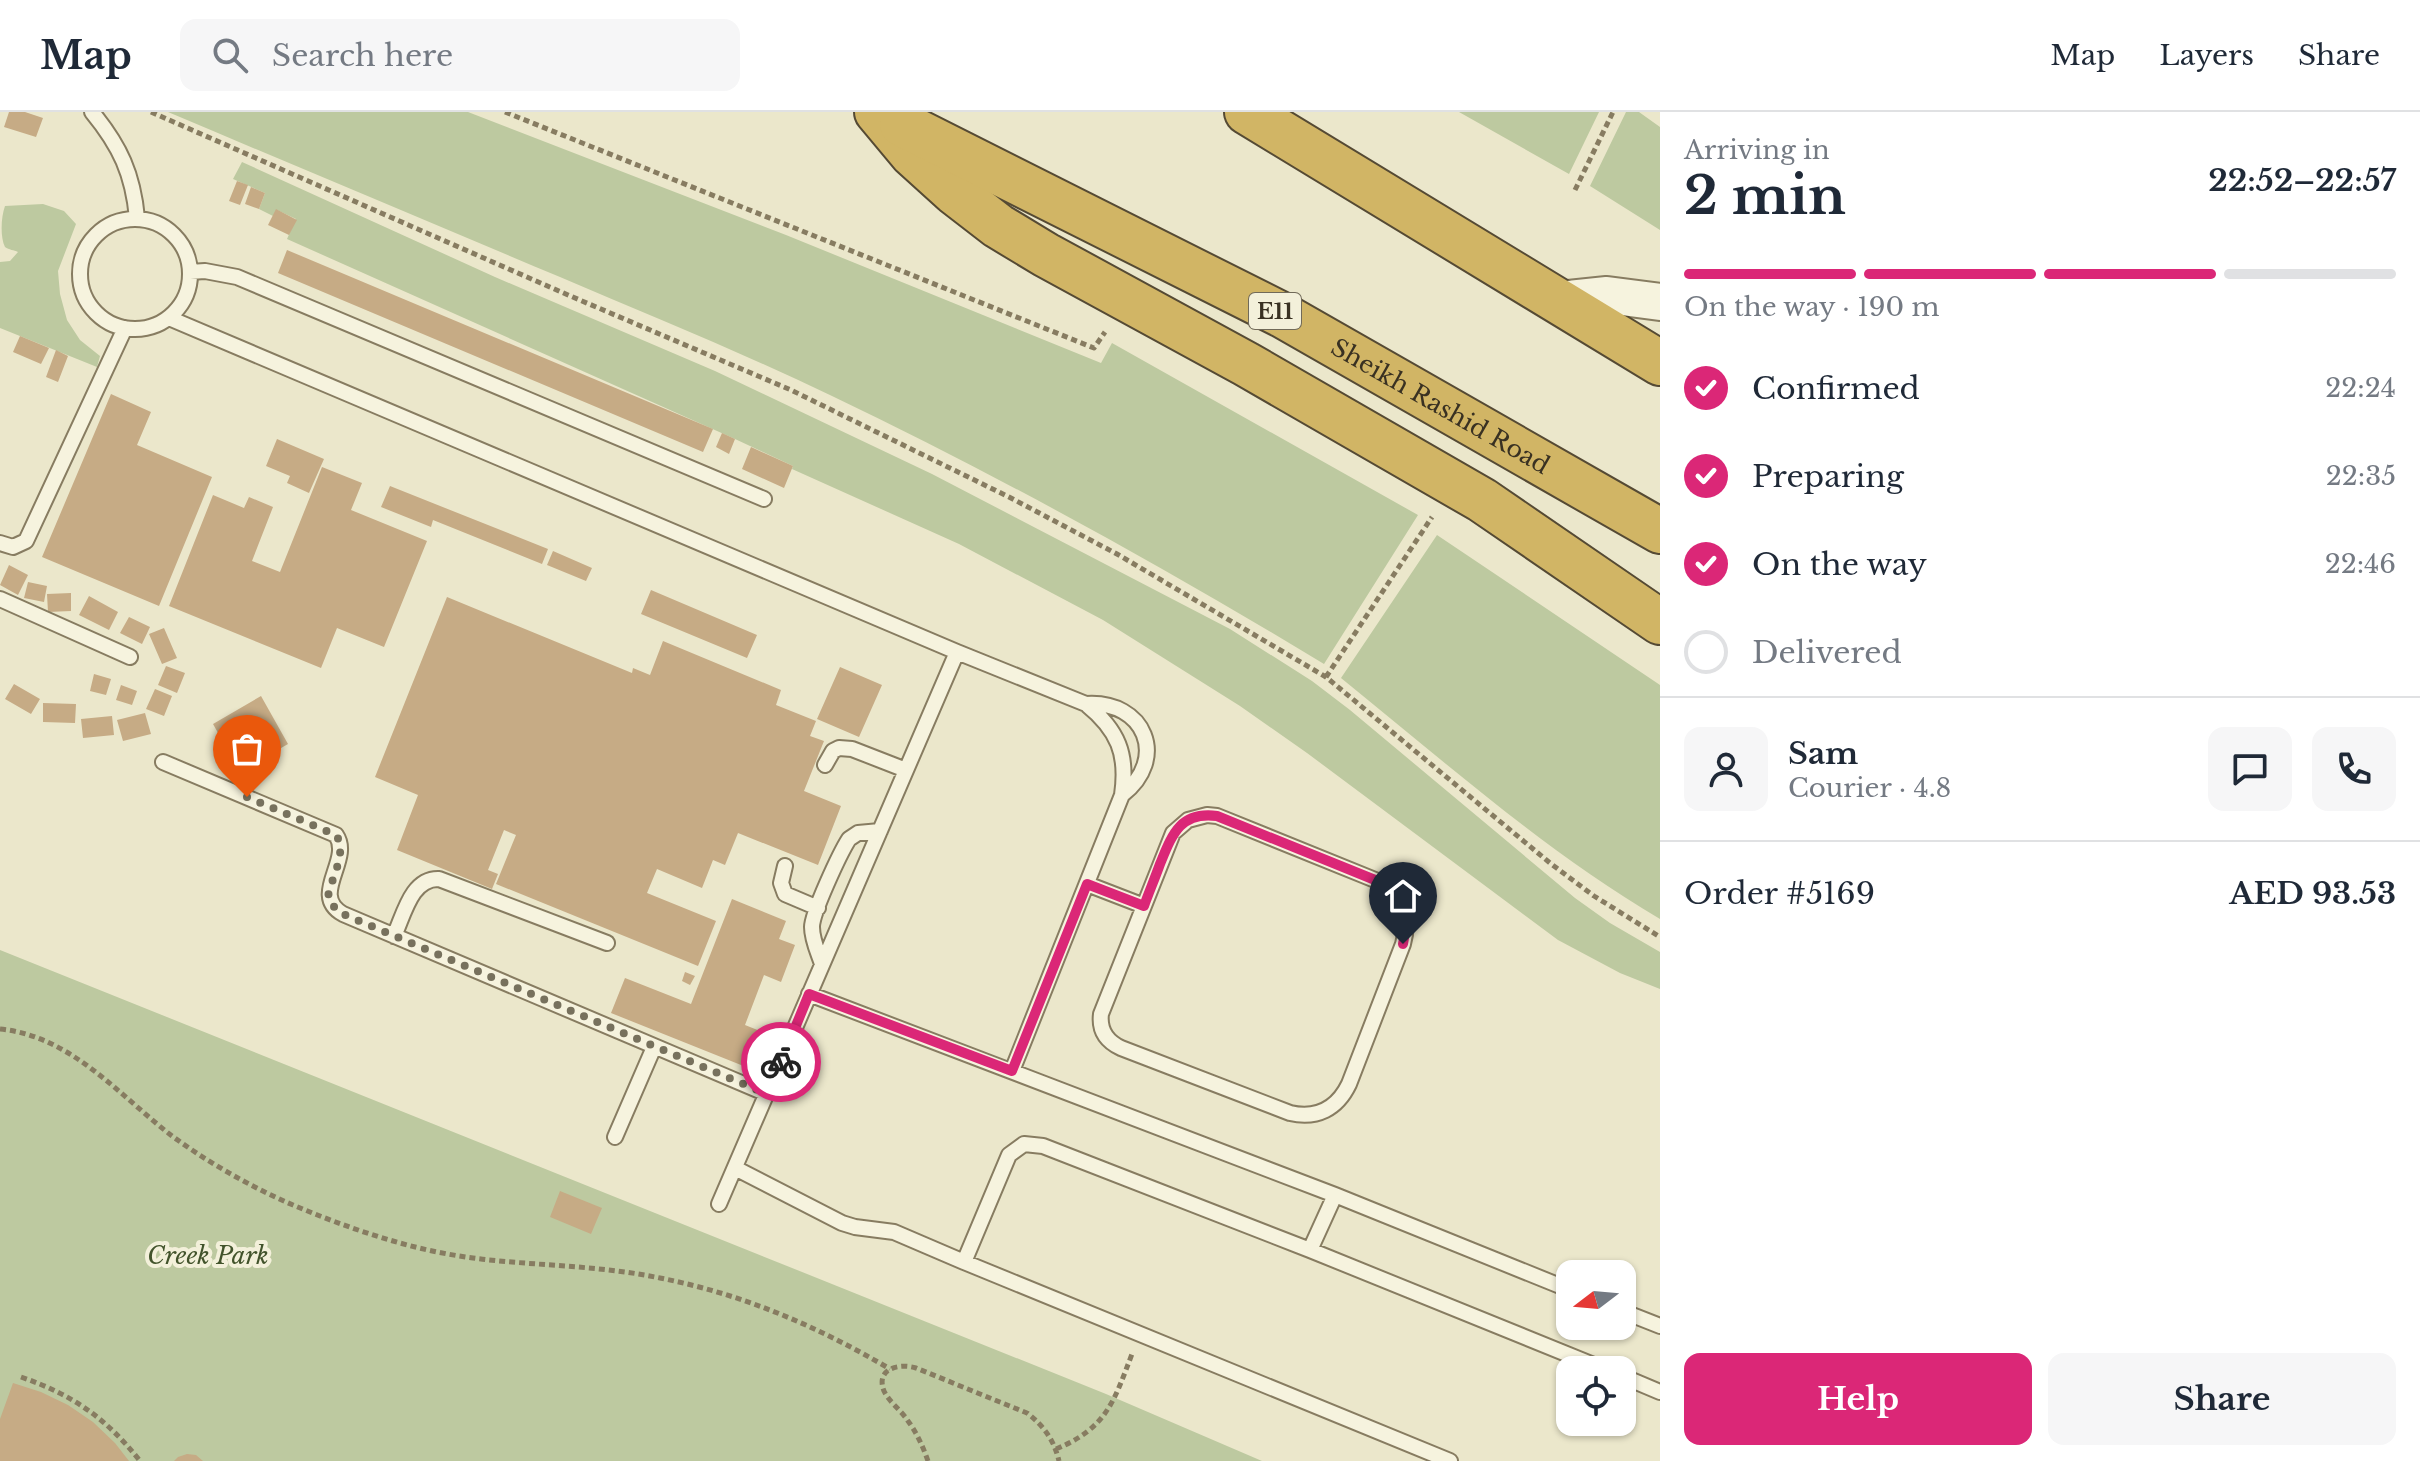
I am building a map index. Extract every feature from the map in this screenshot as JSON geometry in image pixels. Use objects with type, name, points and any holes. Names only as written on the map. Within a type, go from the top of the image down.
[{"type":"highway","name":"Sheikh Rashid Road","points":[[877,112],[1282,315],[1660,531]]},
{"type":"highway","points":[[877,112],[912,154],[998,226],[1482,500],[1660,622]]},
{"type":"highway","points":[[1247,112],[1660,363]]},
{"type":"street","points":[[1559,300],[1607,295],[1660,302]]},
{"type":"lane","points":[[92,112],[111,136],[125,162],[135,190],[137,218]]},
{"type":"lane","points":[[137,218],[158,223],[176,237],[188,256],[190,272],[184,300],[169,318],[148,328],[125,328],[104,319],[88,302],[80,280],[83,256],[95,236],[114,223],[137,218]]},
{"type":"lane","points":[[190,272],[221,273],[244,280],[764,499]]},
{"type":"lane","points":[[169,318],[1086,704],[1111,729],[1119,744],[1123,761],[1122,795],[1012,1071]]},
{"type":"lane","points":[[0,543],[13,547],[26,541],[125,328]]},
{"type":"lane","points":[[0,599],[130,657]]},
{"type":"lane","points":[[719,1204],[957,652]]},
{"type":"lane","points":[[1086,704],[1101,703],[1117,707],[1130,715],[1140,727],[1146,742],[1147,757],[1143,772],[1134,786],[1122,795]]},
{"type":"lane","points":[[825,765],[833,751],[845,747],[906,770]]},
{"type":"lane","points":[[163,762],[336,835],[341,850],[328,897],[343,914],[767,1094]]},
{"type":"lane","points":[[1207,815],[1278,840],[1390,888],[1398,898],[1406,920],[1403,944],[1349,1084],[1336,1104],[1314,1115],[1290,1113],[1121,1048],[1107,1038],[1100,1022],[1101,1014],[1144,906],[1173,833],[1188,820],[1207,815]]},
{"type":"lane","points":[[822,964],[813,936],[813,921],[818,908],[849,839],[858,833],[880,831]]},
{"type":"lane","points":[[785,866],[781,883],[785,894],[818,908]]},
{"type":"lane","points":[[394,936],[414,891],[429,878],[439,879],[607,943]]},
{"type":"lane","points":[[1087,884],[1144,906]]},
{"type":"lane","points":[[809,994],[1335,1195],[1556,1284]]},
{"type":"lane","points":[[615,1137],[654,1047]]},
{"type":"lane","points":[[964,1262],[1009,1155],[1024,1144],[1034,1143],[1571,1356]]},
{"type":"lane","points":[[735,1168],[842,1223],[894,1232],[1450,1461]]},
{"type":"lane","points":[[1310,1250],[1335,1195]]},
{"type":"lane","points":[[1636,1317],[1660,1326]]},
{"type":"lane","points":[[1636,1382],[1660,1392]]},
{"type":"path","points":[[151,112],[791,390],[1117,554],[1326,677],[1550,863],[1594,896],[1660,937]]},
{"type":"path","points":[[505,112],[1094,348],[1105,332]]},
{"type":"path","points":[[1575,190],[1613,112]]},
{"type":"path","points":[[1326,677],[1432,517]]},
{"type":"path","points":[[0,1029],[36,1036],[58,1047],[209,1161],[275,1197],[330,1221],[458,1256],[602,1269],[714,1291],[769,1308],[811,1326],[890,1369]]},
{"type":"path","points":[[1056,1449],[1082,1436],[1103,1418],[1115,1398],[1140,1334]]},
{"type":"path","points":[[928,1461],[921,1441],[885,1392],[884,1375],[898,1365],[906,1365],[1027,1413],[1040,1423],[1056,1449],[1059,1461]]},
{"type":"path","points":[[21,1377],[76,1400],[122,1438],[140,1461]]},
{"type":"green space","points":[[168,112],[468,112],[786,235],[1101,363],[1112,343],[1418,515],[1324,664],[1081,524],[958,458],[832,396],[697,335]]},
{"type":"green space","points":[[1459,112],[1599,112],[1569,174]]},
{"type":"green space","points":[[1626,112],[1639,112],[1660,127],[1660,230],[1590,186]]},
{"type":"green space","points":[[242,162],[495,277],[715,371],[932,474],[1230,629],[1312,681],[1350,710],[1575,898],[1660,952],[1660,989],[1620,973],[1558,940],[1307,753],[1240,706],[1103,620],[959,544],[792,469],[793,466],[287,239],[296,219],[277,210],[273,216],[259,209],[265,193],[233,179]]},
{"type":"green space","points":[[43,204],[64,211],[76,224],[58,271],[60,294],[67,320],[80,340],[100,356],[97,367],[0,328],[0,262],[10,261],[18,252],[5,247],[3,243],[5,206]]},
{"type":"green space","points":[[1437,535],[1660,685],[1660,919],[1536,835],[1341,678]]},
{"type":"green space","name":"Creek Park","points":[[0,950],[1106,1394],[1262,1461],[0,1461]]},
{"type":"building","points":[[9,112],[25,112],[43,118],[36,137],[4,127]]},
{"type":"building","points":[[237,181],[248,185],[240,205],[229,201]]},
{"type":"building","points":[[251,187],[265,193],[259,209],[245,204]]},
{"type":"building","points":[[276,209],[297,220],[289,235],[268,225]]},
{"type":"building","points":[[287,250],[713,429],[703,452],[278,273]]},
{"type":"building","points":[[20,336],[49,348],[41,364],[13,352]]},
{"type":"building","points":[[56,350],[68,356],[58,382],[46,377]]},
{"type":"building","points":[[111,394],[151,412],[137,445],[212,477],[159,606],[42,557]]},
{"type":"building","points":[[722,433],[735,439],[729,454],[716,447]]},
{"type":"building","points":[[277,439],[324,459],[309,493],[287,483],[290,476],[266,466]]},
{"type":"building","points":[[751,447],[793,466],[784,488],[742,469]]},
{"type":"building","points":[[322,467],[362,483],[351,510],[427,541],[384,647],[337,628],[321,668],[169,606],[213,495],[244,508],[249,497],[273,507],[252,561],[280,572]]},
{"type":"building","points":[[390,486],[548,549],[542,564],[433,520],[431,527],[381,507]]},
{"type":"building","points":[[553,551],[592,568],[586,581],[547,565]]},
{"type":"building","points":[[9,565],[28,575],[18,595],[0,585]]},
{"type":"building","points":[[28,582],[47,586],[44,602],[24,598]]},
{"type":"building","points":[[651,590],[757,635],[747,658],[641,614]]},
{"type":"building","points":[[71,593],[71,611],[48,612],[47,594]]},
{"type":"building","points":[[89,596],[118,612],[109,630],[79,615]]},
{"type":"building","points":[[447,597],[632,673],[633,668],[650,675],[663,641],[781,690],[776,705],[816,721],[810,736],[824,741],[804,791],[841,806],[818,865],[738,833],[725,865],[713,860],[702,888],[657,869],[647,893],[716,921],[698,966],[496,884],[516,835],[504,830],[488,870],[498,874],[492,889],[397,850],[418,795],[375,777]]},
{"type":"building","points":[[129,617],[150,627],[142,644],[120,633]]},
{"type":"building","points":[[164,628],[177,658],[162,664],[149,634]]},
{"type":"building","points":[[166,666],[185,673],[177,693],[158,685]]},
{"type":"building","points":[[840,667],[882,685],[859,737],[817,719]]},
{"type":"building","points":[[94,674],[111,679],[106,695],[90,691]]},
{"type":"building","points":[[14,684],[40,699],[31,714],[5,699]]},
{"type":"building","points":[[121,685],[137,691],[132,705],[116,700]]},
{"type":"building","points":[[155,689],[172,696],[164,716],[146,709]]},
{"type":"building","points":[[261,696],[288,744],[240,772],[213,724]]},
{"type":"building","points":[[43,703],[76,704],[75,723],[43,722]]},
{"type":"building","points":[[145,713],[151,734],[123,741],[117,720]]},
{"type":"building","points":[[112,716],[114,735],[83,738],[81,719]]},
{"type":"building","points":[[732,899],[786,921],[779,939],[795,945],[781,982],[764,975],[745,1025],[760,1031],[746,1067],[611,1013],[625,978],[691,1004]]},
{"type":"building","points":[[685,972],[695,976],[690,985],[682,981]]},
{"type":"building","points":[[560,1191],[602,1208],[591,1234],[550,1217]]},
{"type":"building","points":[[13,1383],[68,1405],[93,1422],[129,1461],[0,1461],[0,1419]]},
{"type":"building","points":[[187,1454],[196,1455],[203,1461],[174,1461]]},
{"type":"way so far","points":[[247,797],[336,835],[341,850],[328,897],[336,910],[343,914],[767,1094],[781,1062]]},
{"type":"route","points":[[781,1062],[809,994],[1012,1071],[1087,884],[1144,906],[1173,833],[1180,825],[1197,816],[1217,816],[1390,888],[1398,898],[1406,920],[1403,944]]}]
